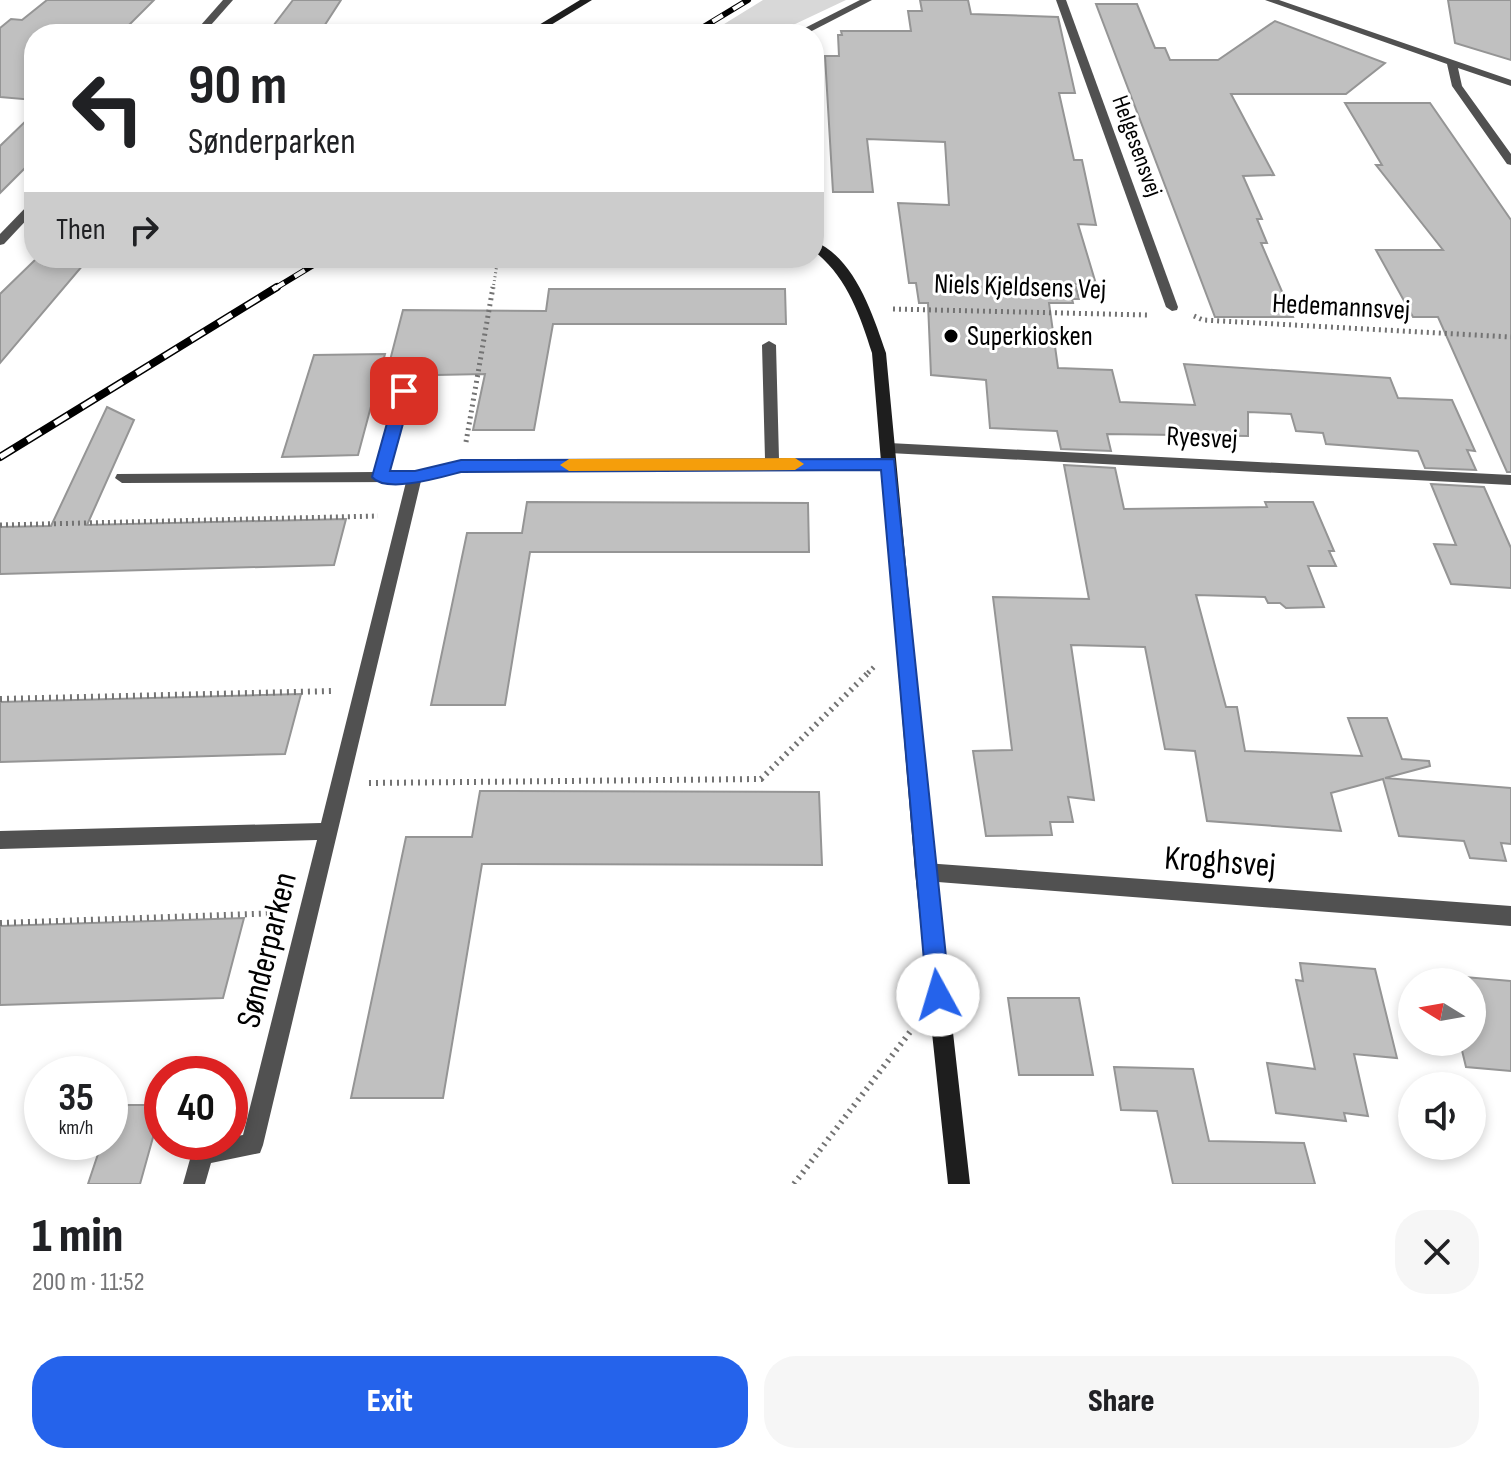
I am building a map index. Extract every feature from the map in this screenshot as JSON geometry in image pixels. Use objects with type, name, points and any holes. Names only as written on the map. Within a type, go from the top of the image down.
[{"type":"street","points":[[207,24],[228,0]]},
{"type":"street","points":[[546,24],[587,0]]},
{"type":"street","points":[[818,24],[867,0]]},
{"type":"street","name":"Helgesensvej","points":[[1061,0],[1172,307]]},
{"type":"street","points":[[1270,0],[1511,83]]},
{"type":"street","points":[[1452,64],[1457,86],[1511,162]]},
{"type":"street","points":[[0,241],[24,216]]},
{"type":"street","points":[[824,254],[845,273],[864,308],[879,353],[925,872],[959,1184]]},
{"type":"street","points":[[769,345],[772,464]]},
{"type":"street","points":[[380,477],[404,391]]},
{"type":"street","points":[[122,478],[415,477],[461,466],[772,464],[889,456]]},
{"type":"street","name":"Ryesvej","points":[[889,456],[1511,480]]},
{"type":"street","name":"Sønderparken","points":[[194,1184],[202,1153],[252,1145],[415,477]]},
{"type":"street","name":"Sønderparken","points":[[0,840],[329,831]]},
{"type":"street","name":"Kroghsvej","points":[[925,872],[1511,916]]},
{"type":"path","points":[[461,466],[496,268]]},
{"type":"path","name":"Niels Kjeldsens Vej","points":[[864,308],[1144,316],[1172,307]]},
{"type":"path","name":"Hedemannsvej","points":[[1172,307],[1203,320],[1511,337]]},
{"type":"path","points":[[0,525],[407,516]]},
{"type":"path","points":[[340,783],[761,779],[904,636]]},
{"type":"path","points":[[0,699],[363,690]]},
{"type":"path","points":[[0,923],[309,912]]},
{"type":"path","points":[[794,1184],[938,995]]},
{"type":"shaded area","points":[[763,0],[846,0],[795,24],[724,24]]},
{"type":"building","points":[[47,0],[154,0],[130,24],[24,24],[24,99],[0,97],[0,28],[11,19],[22,20]]},
{"type":"building","points":[[293,0],[341,0],[325,24],[275,24]]},
{"type":"building","points":[[920,0],[968,0],[971,14],[1058,17],[1075,93],[1059,93],[1074,160],[1082,160],[1096,225],[1078,224],[1096,284],[1075,284],[1079,299],[1072,299],[1073,303],[1049,303],[1058,368],[1112,370],[1120,402],[1195,405],[1184,364],[1390,378],[1398,398],[1452,400],[1475,451],[1467,450],[1476,470],[1425,468],[1418,451],[1326,444],[1323,433],[1296,431],[1291,414],[1248,412],[1248,436],[1107,434],[1111,451],[1061,449],[1057,431],[990,428],[986,380],[931,375],[928,303],[919,303],[916,283],[909,283],[898,203],[949,205],[945,142],[867,139],[873,192],[833,192],[825,56],[839,56],[838,35],[842,35],[841,31],[911,31],[908,11],[922,11]]},
{"type":"building","points":[[1448,0],[1511,0],[1511,60],[1455,43]]},
{"type":"building","points":[[1096,4],[1137,4],[1155,48],[1165,48],[1170,60],[1218,60],[1275,21],[1385,63],[1346,94],[1231,94],[1274,175],[1243,176],[1262,219],[1257,219],[1267,243],[1261,243],[1293,317],[1215,317]]},
{"type":"building","points":[[1345,103],[1430,103],[1511,220],[1511,472],[1507,472],[1438,317],[1413,317],[1376,250],[1443,250],[1376,165],[1382,165]]},
{"type":"building","points":[[24,123],[24,169],[0,193],[0,146]]},
{"type":"building","points":[[27,268],[81,268],[0,363],[0,294]]},
{"type":"building","points":[[549,289],[785,289],[786,324],[553,324],[534,430],[473,430],[485,374],[386,376],[403,310],[546,311]]},
{"type":"building","points":[[385,354],[358,455],[282,457],[314,355]]},
{"type":"building","points":[[107,407],[134,420],[87,525],[346,519],[334,565],[0,574],[0,527],[51,526]]},
{"type":"building","points":[[1064,465],[1115,468],[1124,509],[1267,507],[1265,502],[1313,502],[1334,551],[1329,551],[1336,566],[1308,566],[1324,607],[1286,608],[1280,603],[1268,603],[1265,597],[1196,595],[1226,707],[1237,707],[1245,751],[1362,756],[1348,718],[1387,718],[1402,759],[1429,761],[1430,766],[1385,778],[1511,788],[1511,844],[1501,843],[1506,861],[1470,858],[1464,841],[1399,836],[1383,779],[1331,793],[1341,831],[1207,821],[1195,751],[1165,749],[1145,647],[1071,645],[1094,800],[1068,797],[1073,822],[1050,822],[1052,835],[986,836],[973,751],[1012,750],[993,597],[1089,599]]},
{"type":"building","points":[[1431,484],[1484,487],[1511,548],[1511,588],[1451,584],[1434,544],[1456,545]]},
{"type":"building","points":[[527,502],[808,503],[809,552],[530,552],[505,705],[431,705],[467,533],[522,533]]},
{"type":"building","points":[[301,694],[285,754],[0,762],[0,702]]},
{"type":"building","points":[[480,791],[819,792],[822,865],[482,864],[443,1098],[351,1098],[406,837],[472,837]]},
{"type":"building","points":[[244,918],[223,998],[0,1005],[0,926]]},
{"type":"building","points":[[1300,963],[1375,969],[1397,1058],[1354,1054],[1368,1116],[1344,1113],[1346,1121],[1276,1113],[1267,1063],[1315,1069],[1296,980],[1303,981]]},
{"type":"building","points":[[1486,979],[1511,981],[1511,1071],[1466,1067],[1463,1056],[1486,1056]]},
{"type":"building","points":[[1008,998],[1079,998],[1093,1075],[1019,1075]]},
{"type":"building","points":[[1114,1067],[1193,1069],[1209,1141],[1304,1143],[1315,1184],[1173,1184],[1157,1111],[1121,1110]]},
{"type":"building","points":[[128,1105],[144,1105],[144,1160],[147,1160],[140,1184],[88,1184],[96,1160],[128,1160]]},
{"type":"railway","points":[[708,24],[748,0]]},
{"type":"railway","points":[[274,289],[309,268]]},
{"type":"railway","points":[[0,457],[277,287]]},
{"type":"slow traffic","points":[[569,465],[795,464]]},
{"type":"place","name":"Superkiosken","points":[[951,336]]},
{"type":"route","points":[[404,391],[380,477],[415,477],[461,466],[889,464],[938,995]]}]
